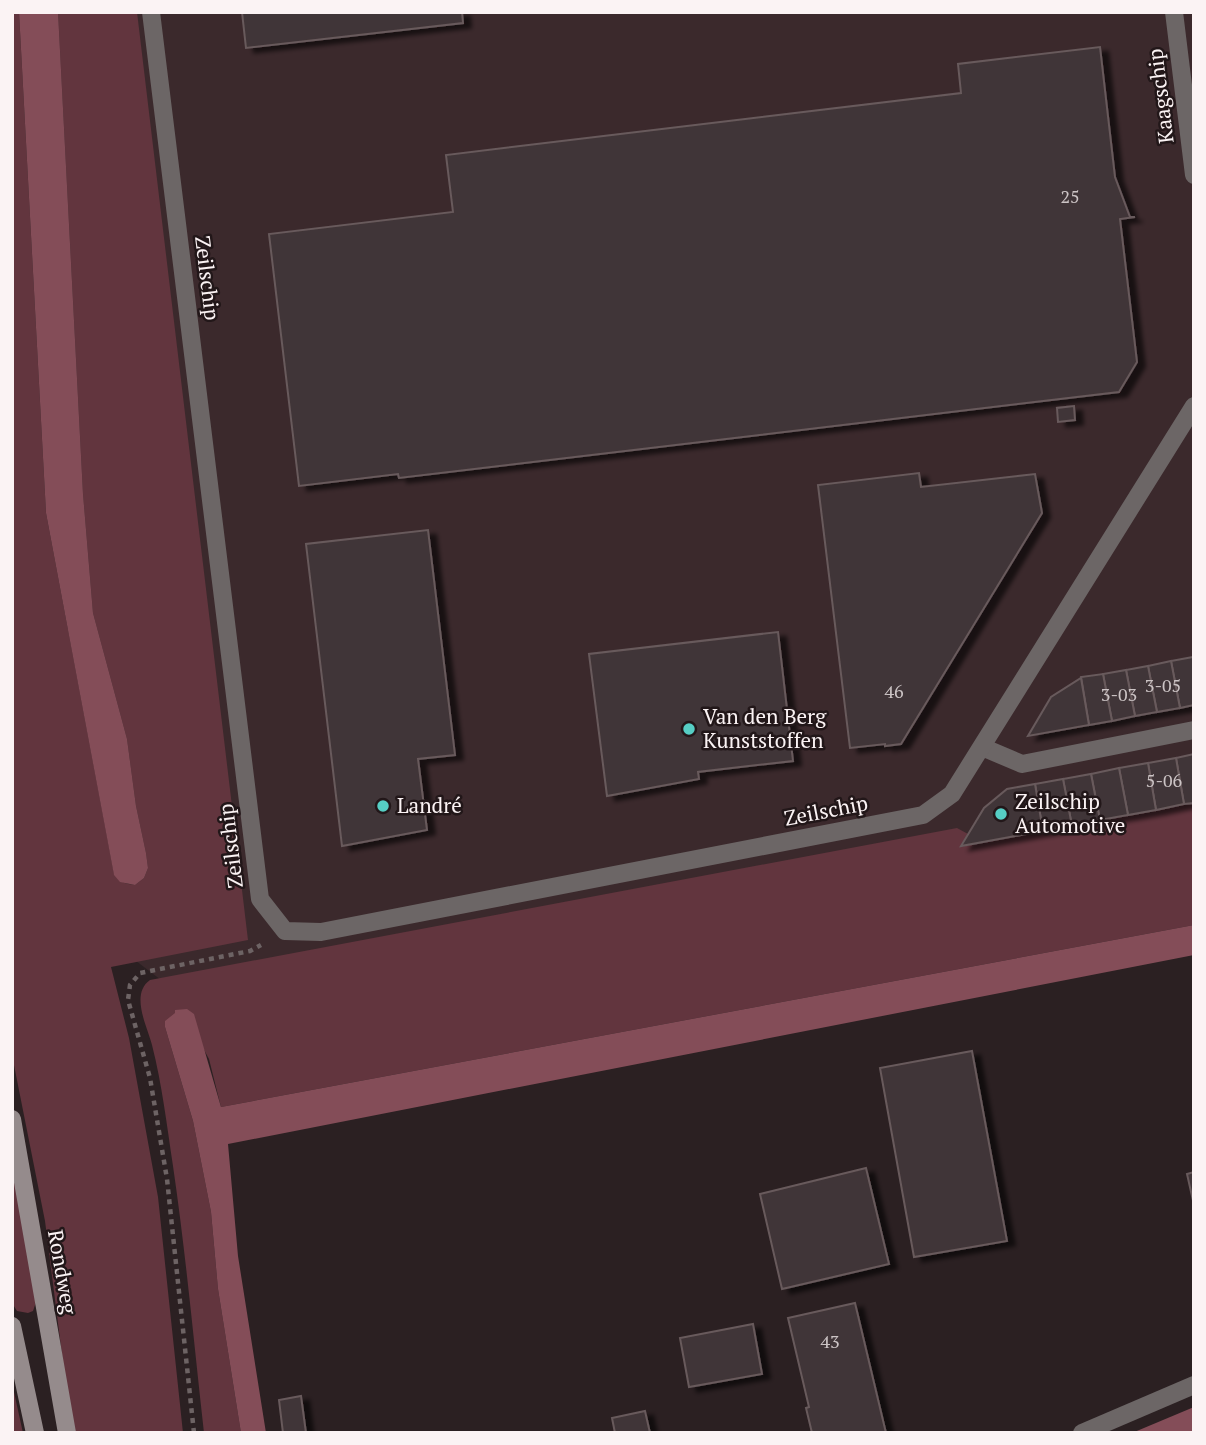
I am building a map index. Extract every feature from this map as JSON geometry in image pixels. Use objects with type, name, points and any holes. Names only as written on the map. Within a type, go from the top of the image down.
[{"type":"main road","name":"Rondweg","points":[[12,1119],[67,1433]]},
{"type":"main road","points":[[12,1326],[36,1433]]},
{"type":"street","name":"Zeilschip","points":[[151,12],[260,899],[285,931],[321,932],[923,815],[952,793],[1194,406]]},
{"type":"street","name":"Kaagschip","points":[[1174,12],[1194,175]]},
{"type":"street","points":[[982,747],[1022,764],[1194,730]]},
{"type":"street","points":[[1083,1433],[1194,1385]]},
{"type":"path","points":[[194,1433],[167,1179],[150,1078],[128,1000],[130,985],[140,973],[250,951],[285,931]]},
{"type":"shaded area","points":[[12,12],[19,12],[46,513],[114,874],[123,882],[135,885],[144,878],[148,868],[146,853],[136,806],[127,739],[93,613],[83,494],[58,12],[137,12],[248,940],[111,967],[129,1038],[158,1197],[183,1433],[72,1433],[45,1221],[12,1055]]},
{"type":"shaded area","points":[[19,12],[58,12],[83,494],[93,613],[127,739],[136,806],[146,853],[148,868],[144,878],[135,885],[120,882],[114,875],[46,513]]},
{"type":"shaded area","points":[[57,12],[1194,12],[1194,834],[228,1031],[73,913]]},
{"type":"shaded area","points":[[1194,803],[1194,925],[221,1107],[209,1059],[183,1011],[176,1013],[165,1027],[193,1121],[211,1212],[218,1289],[241,1433],[204,1433],[182,1233],[166,1120],[156,1060],[142,1011],[141,993],[150,980],[957,828],[968,834],[960,847]]},
{"type":"shaded area","points":[[1194,925],[1194,955],[228,1144],[238,1256],[266,1433],[241,1433],[218,1289],[211,1212],[193,1121],[165,1027],[165,1021],[175,1010],[187,1009],[194,1014],[221,1107]]},
{"type":"shaded area","points":[[12,1164],[36,1302],[33,1311],[28,1313],[17,1311],[12,1303]]},
{"type":"shaded area","points":[[12,1383],[23,1433],[12,1433]]},
{"type":"shaded area","points":[[1194,1407],[1194,1433],[1132,1433]]},
{"type":"building","points":[[242,12],[462,12],[463,23],[246,48]]},
{"type":"building","points":[[1100,47],[1115,177],[1130,217],[1135,217],[1120,219],[1137,362],[1119,392],[399,478],[398,474],[299,486],[269,234],[453,212],[446,155],[961,93],[958,64]]},
{"type":"building","points":[[1074,406],[1075,420],[1058,422],[1057,408]]},
{"type":"building","points":[[919,473],[921,487],[1035,474],[1042,513],[901,744],[850,748],[818,485]]},
{"type":"building","points":[[428,530],[455,755],[418,759],[427,830],[342,846],[306,544]]},
{"type":"building","points":[[778,632],[793,761],[698,772],[699,779],[607,796],[589,654]]},
{"type":"building","points":[[1193,657],[1194,705],[1180,708],[1171,661]]},
{"type":"building","points":[[1171,661],[1180,708],[1157,712],[1148,666]]},
{"type":"building","points":[[1148,666],[1157,712],[1135,716],[1126,670]]},
{"type":"building","points":[[1126,670],[1135,716],[1112,721],[1103,674]]},
{"type":"building","points":[[1103,674],[1112,721],[1089,725],[1081,677]]},
{"type":"building","points":[[1081,678],[1089,725],[1028,736],[1051,697]]},
{"type":"building","points":[[1194,754],[1194,803],[1184,804],[1176,758]]},
{"type":"building","points":[[1176,758],[1184,804],[1156,810],[1148,763]]},
{"type":"building","points":[[1148,763],[1156,810],[1128,815],[1119,768]]},
{"type":"building","points":[[1119,768],[1128,815],[1100,820],[1091,774]]},
{"type":"building","points":[[1091,774],[1100,820],[1072,826],[1063,779]]},
{"type":"building","points":[[1063,779],[1072,826],[1043,831],[1035,784]]},
{"type":"building","points":[[1035,784],[1043,831],[961,846],[984,808],[1007,789]]},
{"type":"building","points":[[972,1051],[1007,1241],[914,1257],[880,1068]]},
{"type":"building","points":[[866,1168],[889,1264],[782,1289],[760,1194]]},
{"type":"building","points":[[1194,1172],[1194,1205],[1187,1174]]},
{"type":"building","points":[[855,1303],[886,1433],[812,1433],[806,1408],[809,1407],[788,1318]]},
{"type":"building","points":[[753,1324],[762,1374],[689,1387],[680,1338]]},
{"type":"building","points":[[301,1396],[306,1433],[283,1433],[279,1400]]},
{"type":"building","points":[[645,1411],[650,1433],[615,1433],[612,1418]]},
{"type":"place","name":"Van den Berg Kunststoffen","points":[[689,729]]},
{"type":"place","name":"Landré","points":[[383,806]]},
{"type":"place","name":"Zeilschip Automotive","points":[[1001,814]]}]
